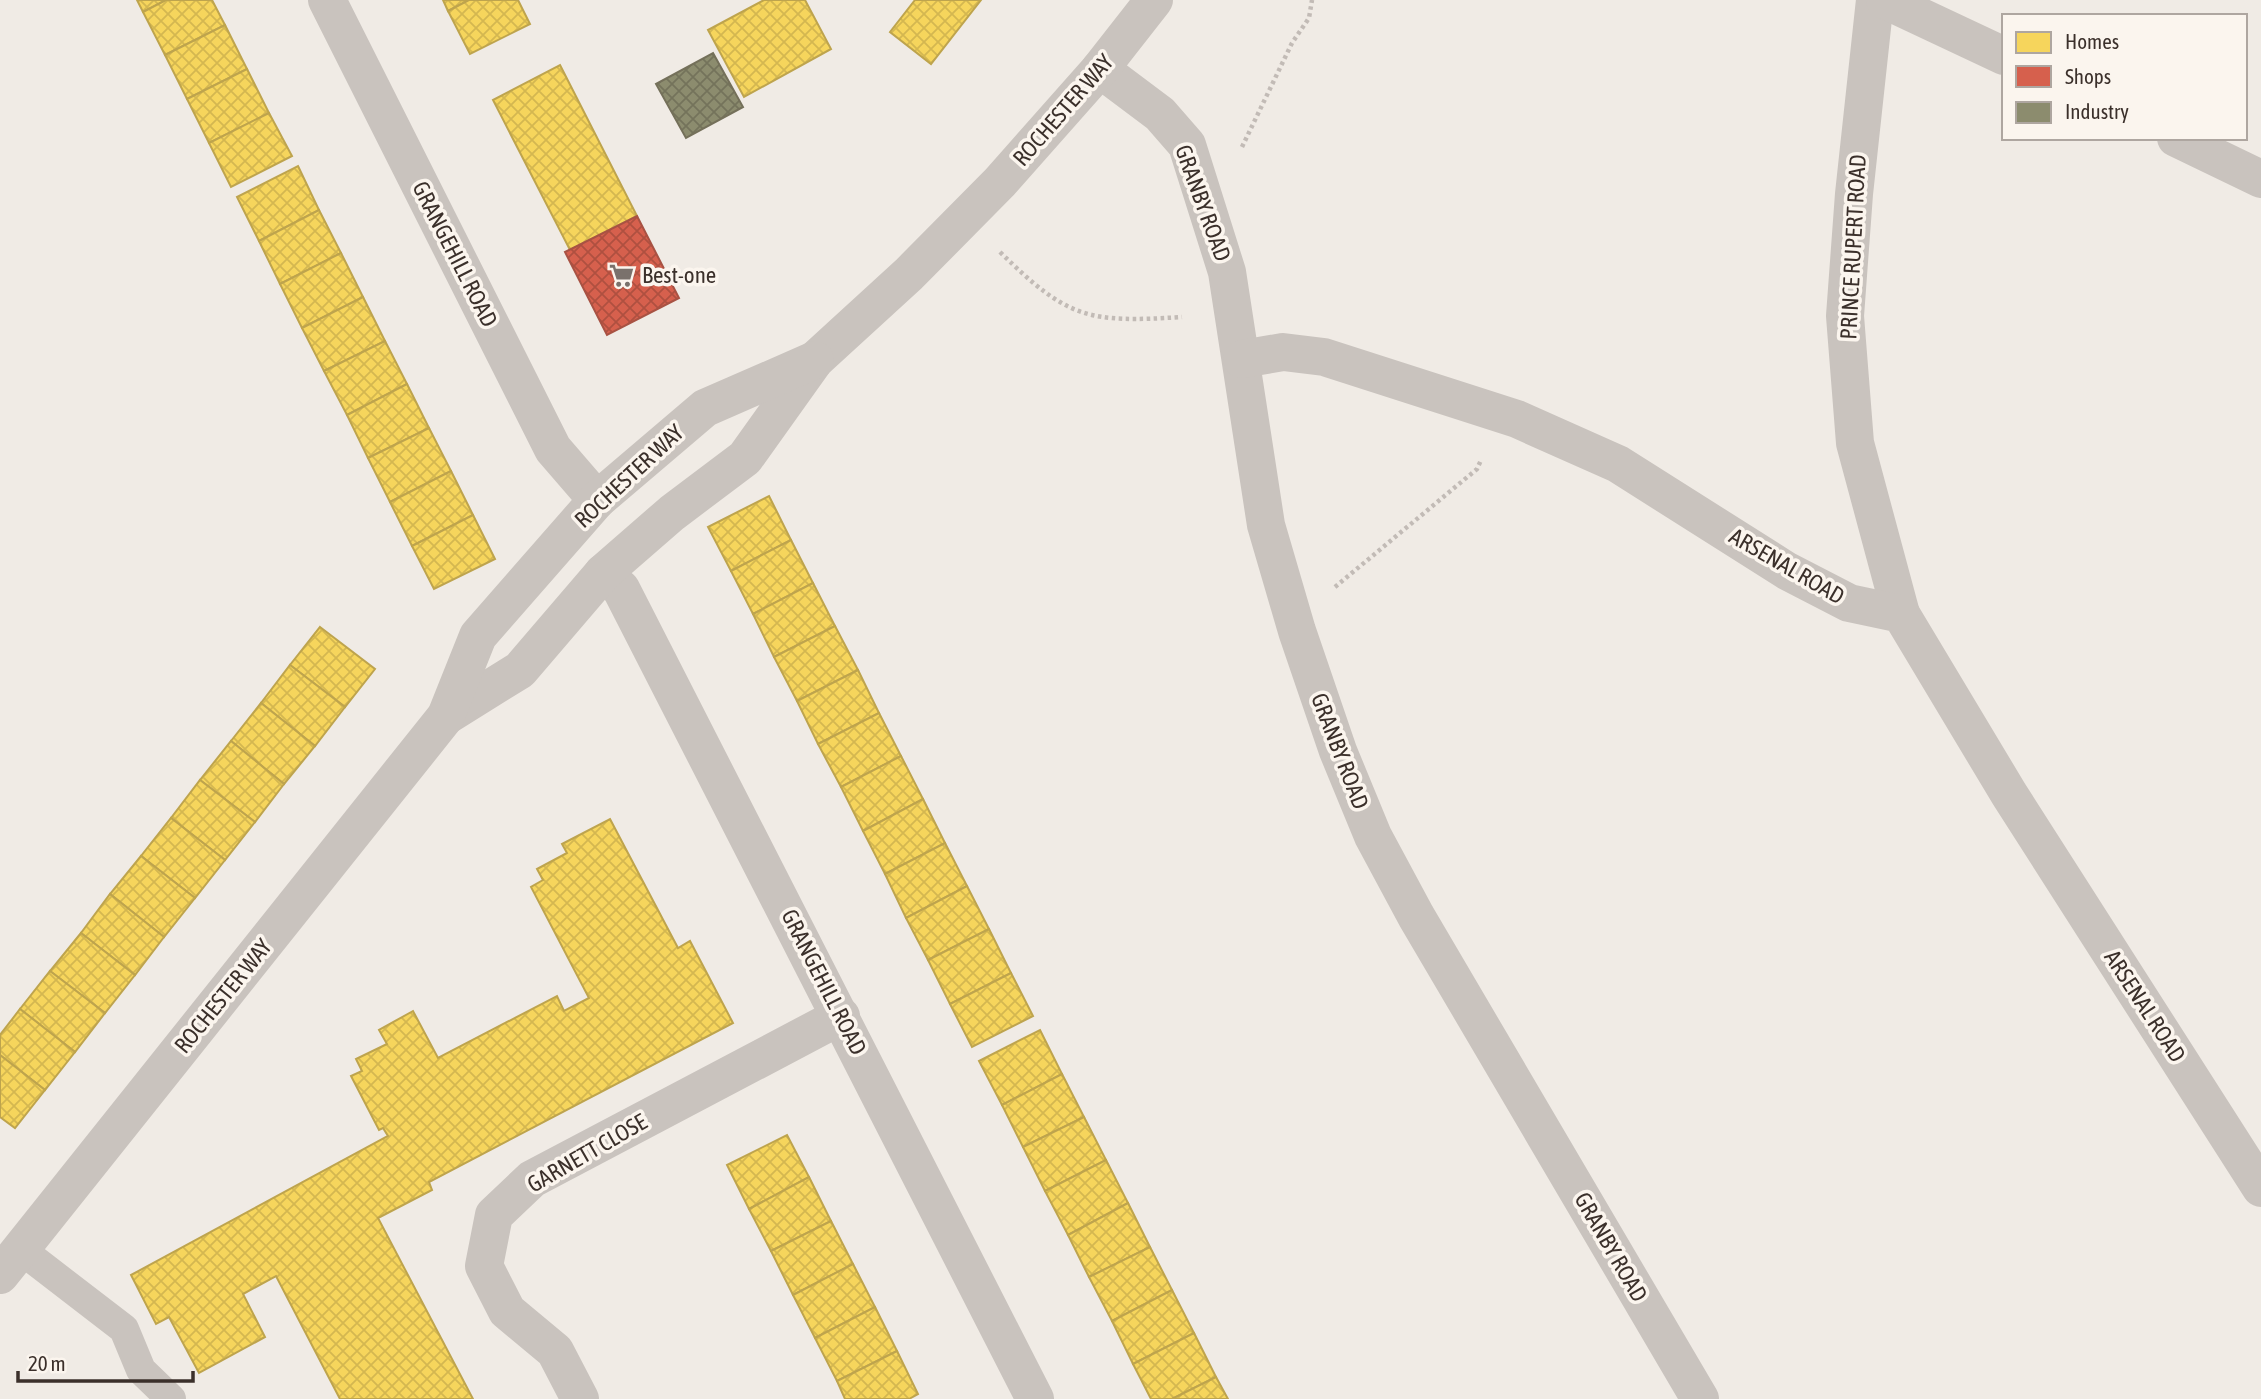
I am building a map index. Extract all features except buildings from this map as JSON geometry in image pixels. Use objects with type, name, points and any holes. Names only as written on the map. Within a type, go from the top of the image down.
[{"type":"street","name":"GRANGEHILL ROAD","points":[[327,0],[554,449],[597,500]]},
{"type":"street","name":"ROCHESTER WAY","points":[[446,716],[520,670],[603,573],[672,513],[746,458],[816,360],[909,274],[1000,182],[1100,69],[1154,0]]},
{"type":"street","name":"PRINCE RUPERT ROAD","points":[[1875,0],[1854,194],[1845,316],[1855,443],[1901,614]]},
{"type":"street","points":[[1885,0],[2002,56]]},
{"type":"street","name":"GRANBY ROAD","points":[[1100,69],[1160,114],[1187,145],[1227,272],[1266,525],[1338,751],[1373,836],[1416,916],[1700,1399]]},
{"type":"street","points":[[2180,140],[2261,179]]},
{"type":"street","name":"ARSENAL ROAD","points":[[1242,359],[1283,352],[1324,358],[1498,414],[1618,464],[1787,571],[1849,603],[1901,614],[2009,794],[2261,1188]]},
{"type":"street","name":"ROCHESTER WAY","points":[[10,1262],[446,716],[478,635],[597,500],[705,408],[816,360]]},
{"type":"street","name":"GRANGEHILL ROAD","points":[[603,573],[621,589],[1035,1399]]},
{"type":"street","name":"GARNETT CLOSE","points":[[580,1399],[555,1351],[507,1311],[484,1266],[494,1215],[532,1179],[841,1016]]},
{"type":"lane","points":[[10,1262],[124,1329],[141,1370],[171,1399]]},
{"type":"path","points":[[1238,154],[1292,43],[1309,18],[1312,0]]},
{"type":"path","points":[[964,217],[1048,295],[1072,310],[1097,318],[1133,320],[1194,316],[1234,307]]},
{"type":"path","points":[[1289,603],[1326,594],[1477,470],[1498,414]]},
{"type":"place","name":"Best-one","points":[[622,275]]}]
